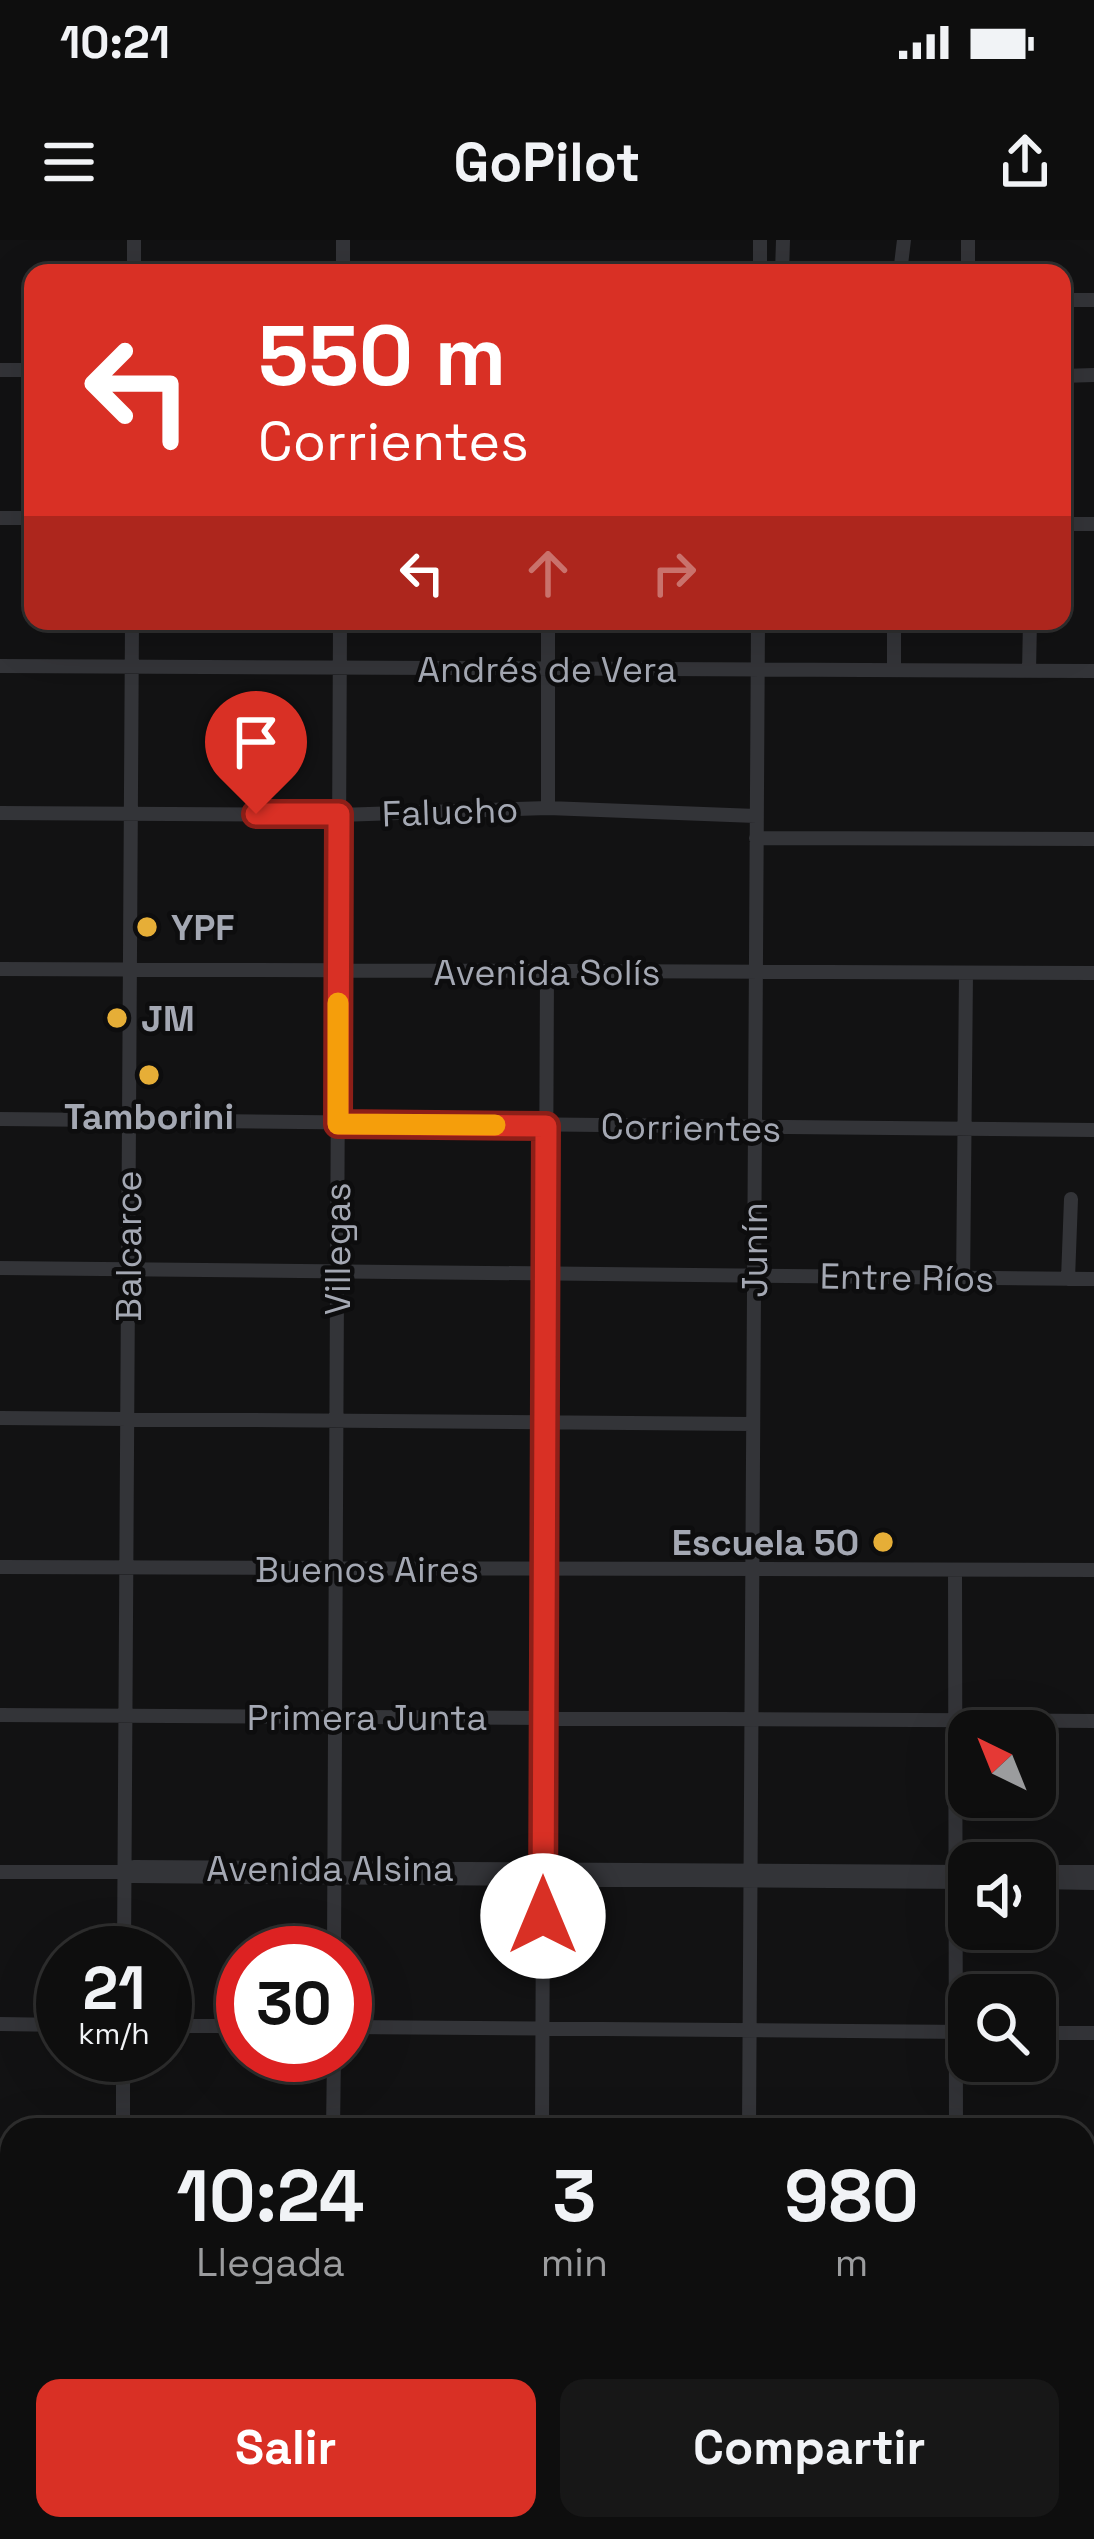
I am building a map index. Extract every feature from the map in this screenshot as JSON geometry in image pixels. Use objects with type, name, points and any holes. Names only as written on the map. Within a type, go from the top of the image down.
[{"type":"street","name":"Balcarce","points":[[124,1926],[132,630]]},
{"type":"street","name":"Villegas","points":[[334,1926],[340,630]]},
{"type":"street","points":[[548,630],[548,808]]},
{"type":"street","name":"Junín","points":[[749,2118],[758,630]]},
{"type":"street","points":[[894,630],[894,670]]},
{"type":"street","points":[[1029,671],[1030,630]]},
{"type":"street","name":"Andrés de Vera","points":[[0,666],[1094,671]]},
{"type":"street","name":"Falucho","points":[[0,813],[339,814],[548,808],[756,816]]},
{"type":"street","points":[[756,838],[1094,839]]},
{"type":"street","name":"Avenida Solís","points":[[0,969],[1094,973]]},
{"type":"street","points":[[542,2118],[547,972]]},
{"type":"street","points":[[963,1282],[966,973]]},
{"type":"street","name":"Corrientes","points":[[0,1119],[1094,1130]]},
{"type":"street","points":[[1068,1279],[1071,1199]]},
{"type":"street","name":"Entre Ríos","points":[[0,1268],[963,1282],[1094,1279]]},
{"type":"street","points":[[0,1418],[752,1424]]},
{"type":"street","name":"Buenos Aires","points":[[0,1567],[1094,1570]]},
{"type":"street","points":[[956,1570],[958,1710]]},
{"type":"street","name":"Primera Junta","points":[[0,1714],[948,1720]]},
{"type":"street","name":"Primera Junta","points":[[1056,1721],[1094,1721]]},
{"type":"street","name":"Avenida Alsina","points":[[0,1872],[948,1877]]},
{"type":"street","points":[[1056,1872],[1094,1872]]},
{"type":"street","points":[[1056,1882],[1094,1883]]},
{"type":"street","points":[[0,2024],[36,2025]]},
{"type":"street","points":[[372,2027],[948,2032]]},
{"type":"street","points":[[1056,2033],[1094,2033]]},
{"type":"street","points":[[123,2082],[123,2118]]},
{"type":"street","points":[[334,2082],[334,2118]]},
{"type":"street","points":[[957,2118],[959,2082]]},
{"type":"slow traffic","points":[[338,1003],[338,1124],[495,1125]]},
{"type":"place","name":"YPF","points":[[147,927]]},
{"type":"place","name":"JM","points":[[117,1018]]},
{"type":"place","name":"Tamborini","points":[[149,1075]]},
{"type":"place","name":"Escuela 50","points":[[883,1542]]},
{"type":"route","points":[[256,814],[339,814],[338,1124],[546,1126],[543,1916]]}]
